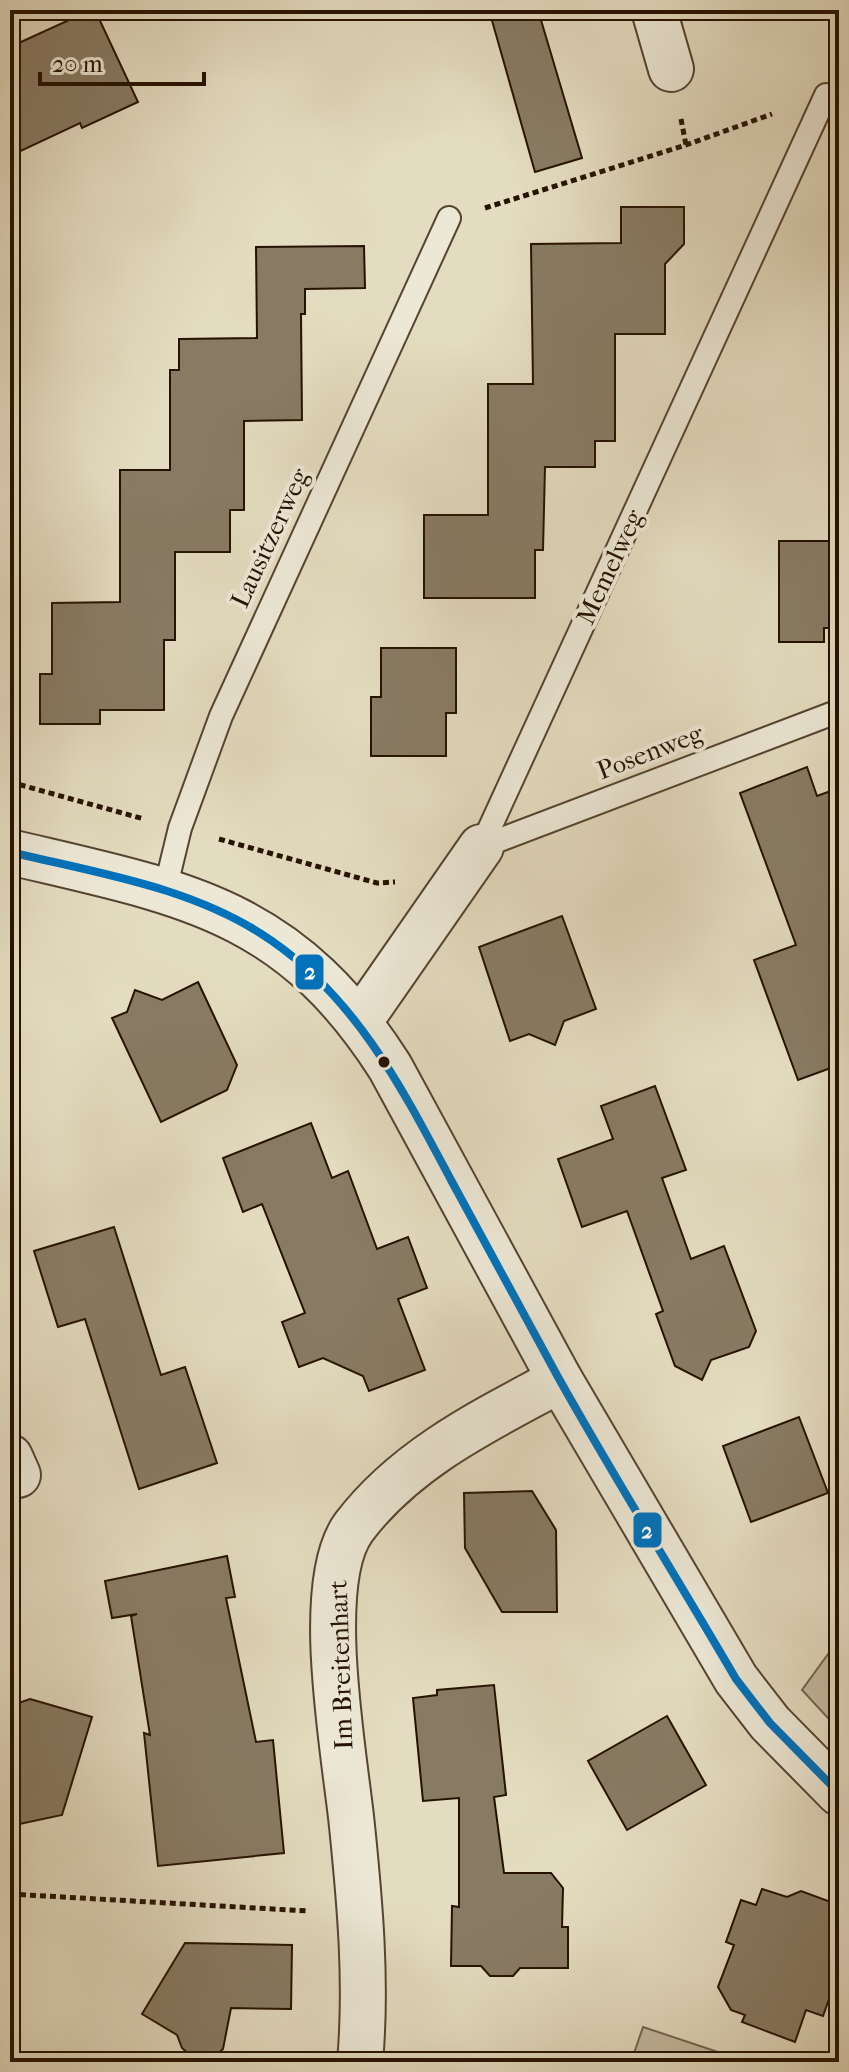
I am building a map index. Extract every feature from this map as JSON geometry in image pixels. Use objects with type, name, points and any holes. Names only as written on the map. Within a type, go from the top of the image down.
[{"type":"street","points":[[654,10],[671,69]]},
{"type":"street","name":"Memelweg","points":[[360,1021],[481,847]]},
{"type":"street","points":[[10,852],[165,890],[220,910],[269,937],[316,972],[360,1021],[390,1067],[560,1380],[736,1679],[770,1723],[839,1793]]},
{"type":"street","name":"Im Breitenhart","points":[[360,2062],[363,2012],[359,1913],[339,1712],[334,1602],[338,1563],[353,1528],[395,1484],[457,1435],[560,1380]]},
{"type":"lane","name":"Memelweg","points":[[481,847],[826,95]]},
{"type":"lane","name":"Lausitzerweg","points":[[165,890],[180,828],[207,751],[274,594],[449,218]]},
{"type":"lane","name":"Posenweg","points":[[481,847],[839,711]]},
{"type":"path","points":[[449,218],[686,145]]},
{"type":"path","points":[[10,782],[377,883],[409,881]]},
{"type":"path","points":[[10,1894],[359,1913]]},
{"type":"shaded area","points":[[839,1639],[839,1730],[802,1690]]},
{"type":"shaded area","points":[[643,2027],[748,2062],[631,2062]]},
{"type":"building","points":[[95,10],[138,102],[82,128],[80,123],[10,156],[10,47]]},
{"type":"building","points":[[489,10],[538,10],[582,158],[535,172]]},
{"type":"building","points":[[621,207],[684,207],[684,244],[665,264],[665,334],[615,334],[615,441],[595,441],[595,467],[545,467],[543,550],[535,550],[535,598],[424,598],[424,515],[488,515],[488,384],[533,384],[531,244],[621,243]]},
{"type":"building","points":[[364,246],[365,288],[305,289],[305,314],[301,314],[302,420],[244,421],[244,510],[230,510],[230,552],[175,552],[175,640],[164,640],[164,710],[100,710],[100,724],[40,724],[40,674],[52,674],[52,603],[120,602],[120,470],[170,470],[170,370],[179,370],[179,339],[257,338],[256,247]]},
{"type":"building","points":[[779,541],[839,541],[839,628],[824,628],[824,642],[779,642]]},
{"type":"building","points":[[381,648],[456,648],[456,713],[446,713],[446,756],[371,756],[371,697],[381,697]]},
{"type":"building","points":[[807,767],[817,796],[839,788],[839,1065],[798,1080],[754,960],[796,945],[740,793]]},
{"type":"building","points":[[562,916],[596,1009],[564,1021],[555,1045],[529,1034],[510,1041],[479,947]]},
{"type":"building","points":[[198,982],[237,1065],[227,1090],[161,1122],[112,1018],[127,1012],[135,990],[162,1000]]},
{"type":"building","points":[[655,1086],[686,1170],[662,1178],[691,1259],[724,1246],[756,1331],[749,1347],[711,1360],[702,1380],[675,1366],[656,1314],[663,1311],[627,1211],[582,1227],[558,1159],[613,1139],[601,1106]]},
{"type":"building","points":[[311,1123],[332,1178],[348,1171],[377,1249],[408,1237],[427,1288],[398,1299],[425,1370],[369,1391],[363,1376],[323,1358],[299,1367],[282,1322],[305,1313],[262,1204],[243,1212],[223,1158]]},
{"type":"building","points":[[114,1227],[161,1375],[185,1367],[217,1463],[139,1489],[85,1319],[58,1327],[34,1251]]},
{"type":"building","points":[[799,1417],[828,1493],[751,1522],[723,1446]]},
{"type":"building","points":[[532,1491],[556,1530],[557,1612],[502,1612],[465,1548],[464,1493]]},
{"type":"building","points":[[227,1556],[235,1597],[226,1598],[256,1742],[273,1740],[284,1853],[158,1866],[144,1733],[150,1735],[131,1616],[137,1614],[112,1618],[105,1581]]},
{"type":"building","points":[[494,1685],[506,1795],[494,1797],[504,1873],[551,1873],[563,1888],[562,1927],[568,1927],[568,1968],[520,1968],[513,1976],[490,1976],[481,1966],[451,1966],[452,1906],[459,1907],[459,1798],[423,1801],[413,1698],[437,1695],[437,1690]]},
{"type":"building","points":[[30,1699],[92,1717],[62,1815],[10,1826],[10,1706]]},
{"type":"building","points":[[667,1716],[706,1785],[627,1830],[588,1761]]},
{"type":"building","points":[[762,1889],[787,1897],[801,1891],[839,1905],[839,1971],[823,2016],[806,2010],[795,2042],[742,2022],[745,2015],[731,2010],[718,1987],[734,1945],[726,1942],[741,1900],[756,1905]]},
{"type":"building","points":[[185,1943],[292,1945],[291,2009],[231,2008],[223,2049],[213,2058],[193,2058],[182,2048],[177,2035],[142,2014]]},
{"type":"transit line","name":"2","points":[[10,852],[146,884],[212,908],[272,941],[330,991],[376,1049],[415,1113],[558,1377],[736,1679],[770,1723],[839,1793]]}]
